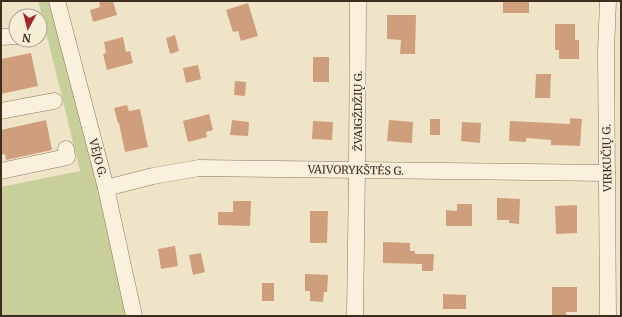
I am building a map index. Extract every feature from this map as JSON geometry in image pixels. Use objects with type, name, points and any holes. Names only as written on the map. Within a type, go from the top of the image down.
[{"type":"street","name":"VĖJO G.","points":[[56,1],[106,188],[134,316]]},
{"type":"street","name":"ŽVAIGŽDŽIŲ G.","points":[[355,316],[358,1]]},
{"type":"street","name":"VIRKUČIŲ G.","points":[[608,1],[606,51],[607,173],[615,292],[608,316]]},
{"type":"street","points":[[1,111],[54,101]]},
{"type":"street","points":[[1,171],[67,158],[66,148]]},
{"type":"street","name":"VAIVORYKŠTĖS G.","points":[[106,188],[153,176],[199,168],[607,173]]},
{"type":"green space","points":[[38,1],[53,1],[129,316],[1,316],[1,187],[80,171],[48,40],[48,8],[40,8]]},
{"type":"building","points":[[99,1],[113,1],[117,15],[93,22],[90,10],[100,7]]},
{"type":"building","points":[[503,1],[529,1],[529,13],[503,13]]},
{"type":"building","points":[[248,3],[258,36],[241,41],[238,31],[233,32],[226,10]]},
{"type":"building","points":[[387,15],[416,15],[415,54],[400,54],[401,40],[387,39]]},
{"type":"building","points":[[555,24],[575,24],[575,40],[579,40],[579,59],[559,59],[559,50],[555,50]]},
{"type":"building","points":[[175,35],[179,51],[170,54],[166,38]]},
{"type":"building","points":[[123,37],[126,52],[130,51],[133,63],[107,70],[103,54],[106,53],[104,42]]},
{"type":"building","points":[[31,53],[38,86],[1,94],[1,59]]},
{"type":"building","points":[[313,57],[329,57],[329,82],[313,82]]},
{"type":"building","points":[[198,65],[201,79],[186,83],[183,68]]},
{"type":"building","points":[[536,74],[551,74],[550,98],[535,98]]},
{"type":"building","points":[[235,81],[246,82],[245,96],[234,95]]},
{"type":"building","points":[[127,105],[129,111],[140,109],[148,147],[125,152],[119,123],[114,108]]},
{"type":"building","points":[[209,114],[213,130],[206,132],[207,137],[188,142],[183,121]]},
{"type":"building","points":[[570,118],[582,119],[580,146],[551,145],[551,140],[526,138],[526,142],[509,141],[510,121],[570,124]]},
{"type":"building","points":[[430,119],[440,119],[440,135],[430,135]]},
{"type":"building","points":[[46,120],[52,150],[6,160],[5,154],[1,155],[1,130]]},
{"type":"building","points":[[232,120],[249,122],[248,136],[230,135]]},
{"type":"building","points":[[389,120],[413,122],[412,143],[387,141]]},
{"type":"building","points":[[313,121],[333,122],[332,140],[312,139]]},
{"type":"building","points":[[462,122],[481,123],[480,143],[461,141]]},
{"type":"building","points":[[497,198],[520,199],[519,224],[509,223],[509,220],[497,220]]},
{"type":"building","points":[[233,201],[251,201],[250,226],[218,225],[218,212],[233,212]]},
{"type":"building","points":[[457,204],[472,204],[472,226],[446,226],[446,210],[457,211]]},
{"type":"building","points":[[577,205],[577,233],[556,234],[555,206]]},
{"type":"building","points":[[310,211],[328,211],[327,243],[310,243]]},
{"type":"building","points":[[383,242],[410,243],[410,251],[415,251],[415,254],[434,254],[433,271],[422,271],[422,264],[383,263]]},
{"type":"building","points":[[175,246],[178,266],[161,269],[158,249]]},
{"type":"building","points":[[201,253],[205,272],[193,275],[189,255]]},
{"type":"building","points":[[305,274],[328,275],[327,292],[324,292],[323,302],[310,301],[310,291],[305,291]]},
{"type":"building","points":[[262,283],[274,283],[274,301],[262,301]]},
{"type":"building","points":[[552,287],[577,287],[577,312],[566,312],[566,316],[552,316]]},
{"type":"building","points":[[443,294],[466,295],[466,309],[443,309]]}]
